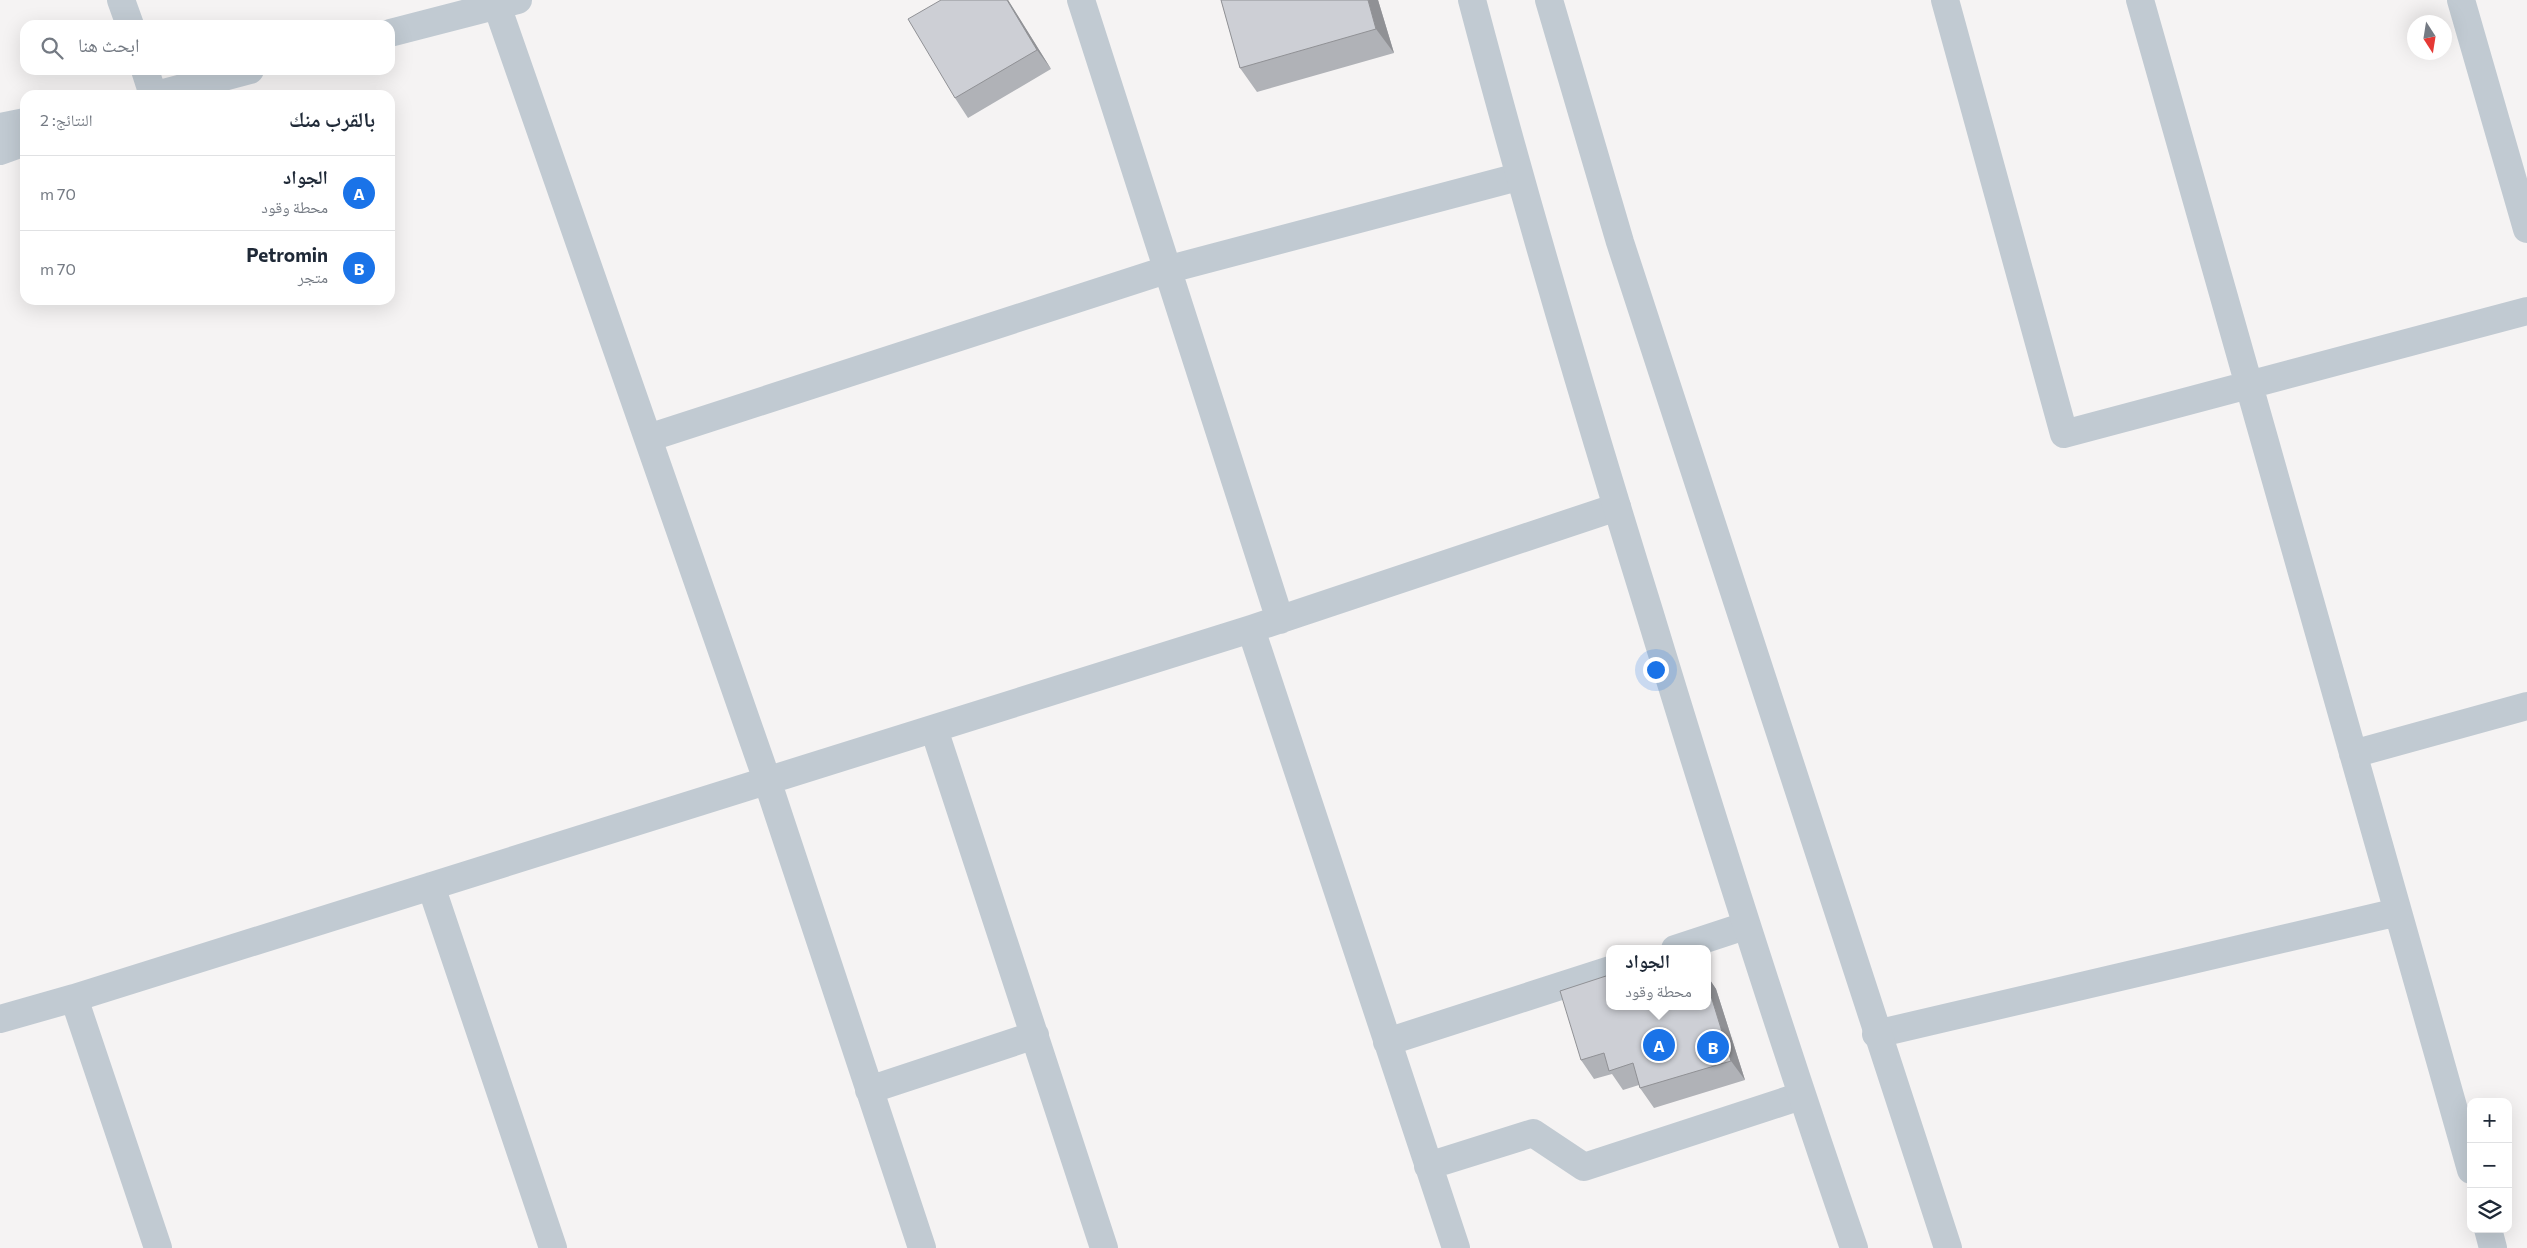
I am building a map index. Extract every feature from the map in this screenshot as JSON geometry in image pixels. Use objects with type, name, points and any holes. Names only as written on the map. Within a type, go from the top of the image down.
[{"type":"street","points":[[121,0],[128,20]]},
{"type":"street","points":[[1081,0],[1166,270],[1280,620]]},
{"type":"street","points":[[1472,0],[1518,177],[1745,926],[1854,1248]]},
{"type":"street","points":[[1549,0],[1620,242],[1876,1034],[1948,1248]]},
{"type":"street","points":[[1945,0],[2064,434],[2527,311]]},
{"type":"street","points":[[2140,0],[2467,1156]]},
{"type":"street","points":[[2461,0],[2527,229]]},
{"type":"street","points":[[395,32],[503,2],[648,438],[767,780],[922,1248]]},
{"type":"street","points":[[147,75],[152,90]]},
{"type":"street","points":[[173,90],[231,75]]},
{"type":"street","points":[[0,127],[20,123]]},
{"type":"street","points":[[0,151],[20,144]]},
{"type":"street","points":[[648,438],[1166,270],[1518,177]]},
{"type":"street","points":[[0,1019],[74,998],[1280,620],[1617,507]]},
{"type":"street","points":[[1251,629],[1456,1248]]},
{"type":"street","points":[[2353,754],[2527,706]]},
{"type":"street","points":[[934,728],[1104,1248]]},
{"type":"street","points":[[431,886],[553,1248]]},
{"type":"street","points":[[1876,1034],[2398,912]]},
{"type":"street","points":[[1687,945],[1745,926]]},
{"type":"street","points":[[1388,1042],[1606,971]]},
{"type":"street","points":[[74,998],[158,1248]]},
{"type":"street","points":[[870,1090],[1035,1036]]},
{"type":"street","points":[[1428,1166],[1533,1133],[1584,1167],[1801,1096]]},
{"type":"street","points":[[2489,1233],[2493,1248]]},
{"type":"building","points":[[941,0],[1007,0],[1037,50],[955,98],[908,19]]},
{"type":"building","points":[[1221,0],[1368,0],[1376,29],[1240,68]]},
{"type":"building","points":[[1606,976],[1606,1010],[1711,1010],[1711,996],[1731,1061],[1640,1088],[1633,1063],[1609,1071],[1604,1053],[1581,1060],[1560,991]]},
{"type":"place","name":"الجواد","points":[[1659,1045]]},
{"type":"place","name":"Petromin","points":[[1713,1047]]}]
